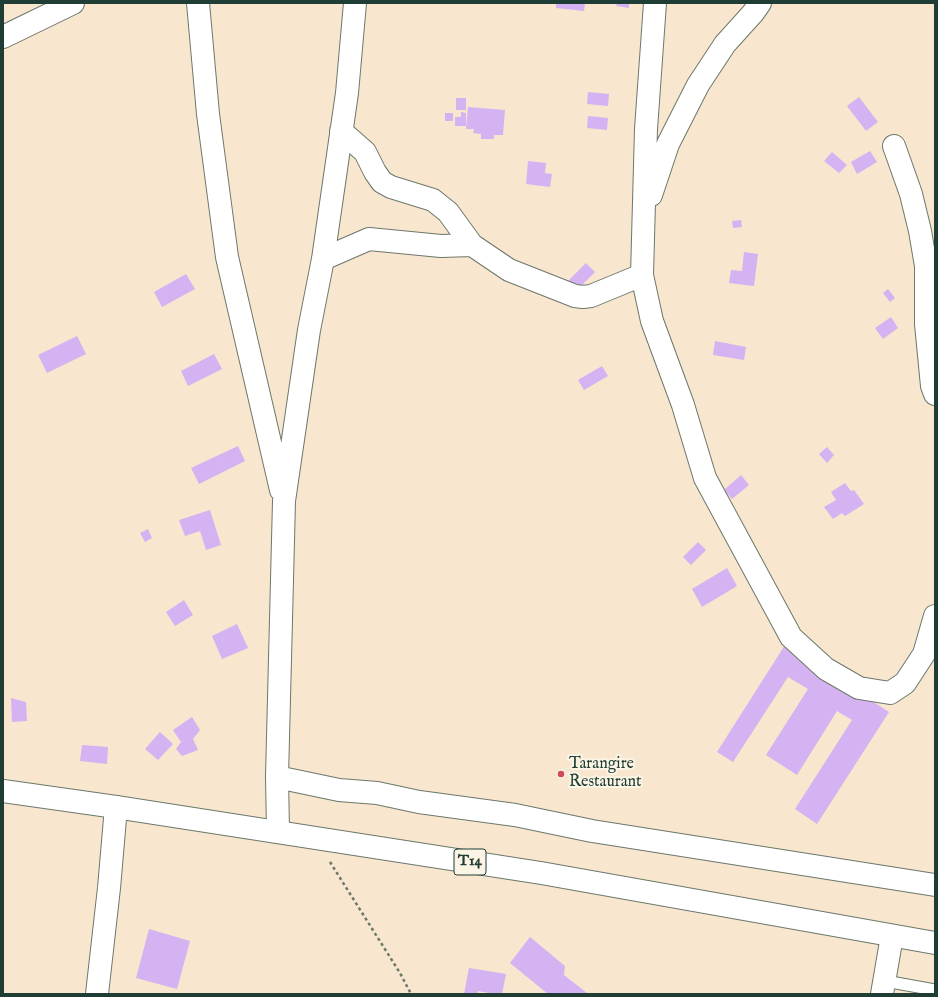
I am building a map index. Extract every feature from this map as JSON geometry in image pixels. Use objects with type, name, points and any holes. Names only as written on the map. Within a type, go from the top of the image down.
[{"type":"main road","points":[[3,37],[73,3]]},
{"type":"main road","points":[[198,3],[208,114],[227,257],[284,501]]},
{"type":"main road","points":[[278,832],[276,777],[284,501],[309,330],[322,258],[347,93],[355,3]]},
{"type":"main road","points":[[655,3],[646,130],[642,275],[652,321],[683,404],[705,478],[791,637],[826,669],[859,688],[890,693],[905,684],[924,654],[935,616]]},
{"type":"main road","points":[[644,215],[668,144],[698,85],[725,44],[760,3]]},
{"type":"main road","points":[[341,131],[365,152],[382,182],[391,187],[422,196],[438,204],[448,212],[472,245],[509,270],[575,296],[591,296],[642,275]]},
{"type":"main road","points":[[894,146],[911,194],[926,266],[926,324],[932,386],[935,394]]},
{"type":"main road","points":[[322,258],[369,239],[441,246],[472,245]]},
{"type":"main road","points":[[276,777],[339,790],[377,793],[419,802],[515,815],[592,831],[935,885]]},
{"type":"main road","name":"T14","points":[[3,791],[541,872],[935,943]]},
{"type":"main road","points":[[97,994],[109,888],[116,807]]},
{"type":"main road","points":[[883,987],[892,936]]},
{"type":"lane","points":[[883,987],[935,990]]},
{"type":"path","points":[[314,838],[354,899],[400,973],[411,994]]},
{"type":"building","points":[[556,3],[585,3],[584,11],[556,8]]},
{"type":"building","points":[[617,3],[629,3],[629,8],[616,6]]},
{"type":"building","points":[[588,92],[609,94],[608,106],[587,104]]},
{"type":"building","points":[[859,97],[878,122],[866,131],[847,106]]},
{"type":"building","points":[[456,98],[466,98],[466,110],[456,110]]},
{"type":"building","points":[[468,107],[505,110],[503,135],[494,135],[494,139],[481,139],[481,134],[473,133],[474,129],[466,129]]},
{"type":"building","points":[[461,112],[466,113],[466,126],[455,126],[455,117],[461,117]]},
{"type":"building","points":[[445,113],[453,113],[453,121],[445,121]]},
{"type":"building","points":[[588,116],[608,118],[607,130],[587,128]]},
{"type":"building","points":[[870,151],[877,162],[857,174],[851,162]]},
{"type":"building","points":[[832,152],[847,165],[839,173],[824,161]]},
{"type":"building","points":[[528,161],[546,163],[545,173],[552,174],[550,187],[526,184]]},
{"type":"building","points":[[741,220],[742,227],[733,228],[732,221]]},
{"type":"building","points":[[744,252],[758,254],[754,286],[729,283],[731,270],[742,271]]},
{"type":"building","points":[[586,263],[595,272],[576,291],[567,282]]},
{"type":"building","points":[[186,274],[195,289],[162,307],[154,292]]},
{"type":"building","points":[[888,289],[895,298],[890,302],[883,293]]},
{"type":"building","points":[[891,317],[898,328],[883,339],[875,328]]},
{"type":"building","points":[[77,336],[86,354],[47,373],[38,355]]},
{"type":"building","points":[[715,341],[746,347],[744,360],[713,355]]},
{"type":"building","points":[[214,354],[222,369],[188,386],[181,371]]},
{"type":"building","points":[[602,366],[608,376],[584,390],[578,380]]},
{"type":"building","points":[[238,446],[245,461],[199,484],[191,468]]},
{"type":"building","points":[[827,447],[834,455],[827,463],[819,454]]},
{"type":"building","points":[[741,475],[749,485],[732,499],[724,490]]},
{"type":"building","points":[[845,483],[851,491],[854,490],[864,504],[845,516],[842,513],[833,519],[824,507],[836,500],[831,492]]},
{"type":"building","points":[[210,510],[221,545],[206,550],[200,531],[185,536],[179,520]]},
{"type":"building","points":[[148,529],[152,538],[145,542],[140,533]]},
{"type":"building","points":[[698,542],[706,550],[691,565],[683,557]]},
{"type":"building","points":[[727,568],[737,586],[702,607],[692,589]]},
{"type":"building","points":[[184,600],[193,615],[175,626],[166,612]]},
{"type":"building","points":[[237,624],[248,648],[222,659],[212,636]]},
{"type":"building","points":[[785,645],[889,712],[817,824],[795,809],[852,720],[837,711],[797,775],[766,755],[808,689],[788,677],[733,762],[717,752]]},
{"type":"building","points":[[11,698],[26,702],[27,721],[12,722]]},
{"type":"building","points":[[192,717],[200,730],[193,739],[198,750],[182,756],[176,749],[181,742],[173,730]]},
{"type":"building","points":[[160,732],[173,744],[158,760],[145,749]]},
{"type":"building","points":[[82,745],[108,747],[107,764],[80,761]]},
{"type":"building","points":[[149,929],[190,941],[177,989],[136,978]]},
{"type":"building","points":[[530,937],[565,966],[564,975],[587,994],[548,994],[510,963]]},
{"type":"building","points":[[469,968],[506,974],[502,994],[489,994],[478,991],[477,994],[464,994]]},
{"type":"place","name":"Tarangire Restaurant","points":[[561,774]]}]
